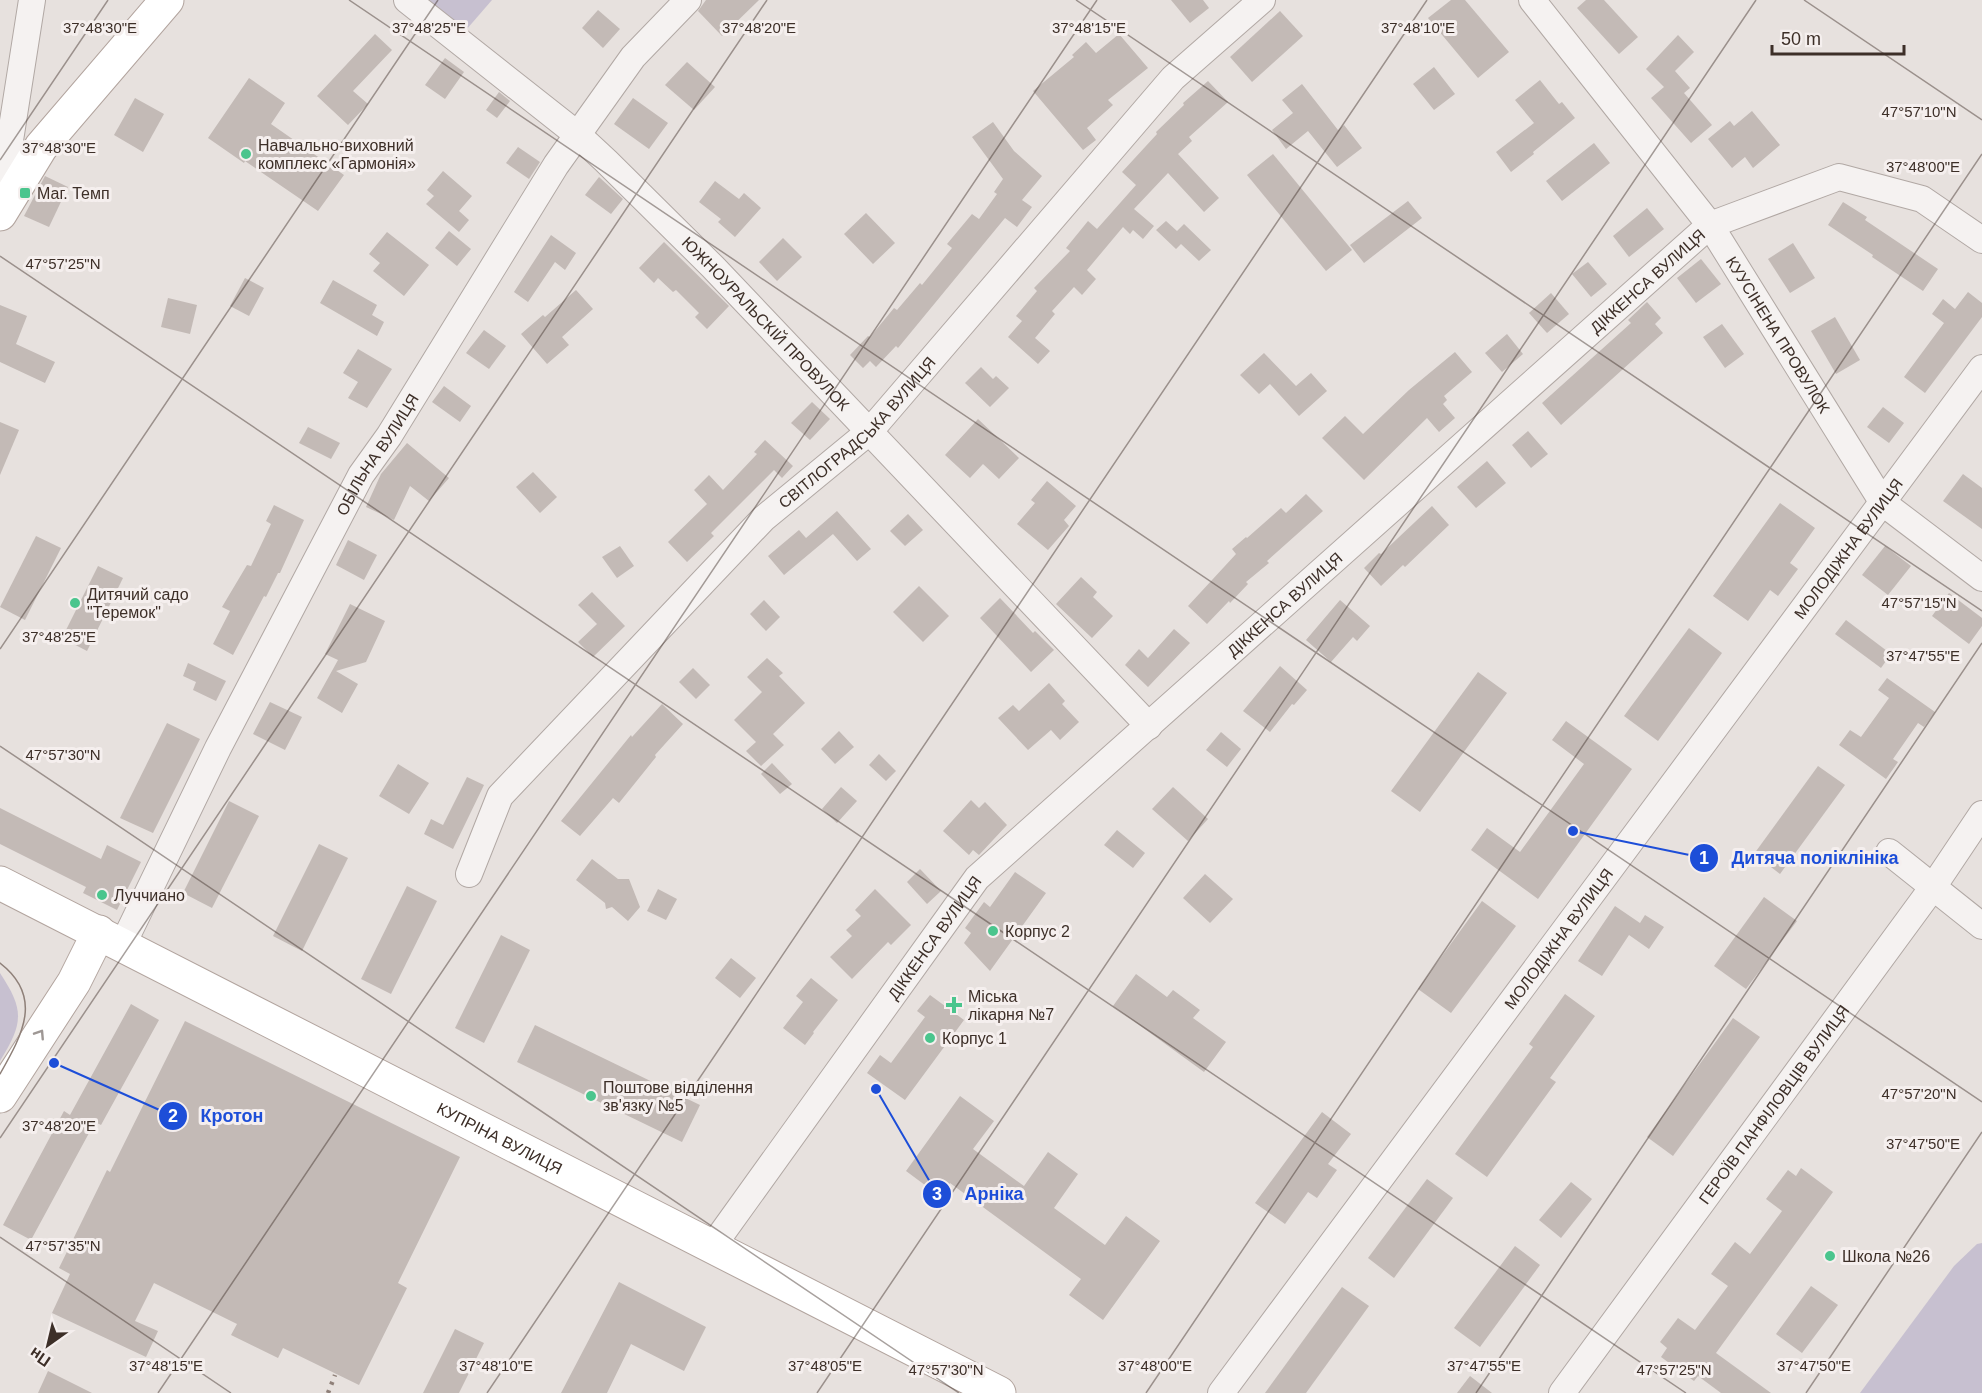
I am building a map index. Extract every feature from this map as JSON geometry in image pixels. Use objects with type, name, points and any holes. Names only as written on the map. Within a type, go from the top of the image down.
[{"type":"main road","points":[[0,214],[41,147],[167,0]]},
{"type":"main road","name":"КУПРІНА ВУЛИЦЯ","points":[[0,883],[999,1393]]},
{"type":"main road","points":[[0,1096],[74,982],[111,938]]},
{"type":"street","points":[[0,204],[32,0]]},
{"type":"street","name":"ЮЖНОУРАЛЬСКІЙ ПРОВУЛОК","points":[[407,0],[578,135],[713,267],[1149,726]]},
{"type":"street","name":"ОБІЛЬНА ВУЛИЦЯ","points":[[111,938],[218,747],[361,475],[389,436],[556,165],[633,57],[688,0]]},
{"type":"street","name":"СВІТЛОГРАДСЬКА ВУЛИЦЯ","points":[[469,874],[500,796],[763,519],[870,431],[1173,78],[1262,0]]},
{"type":"street","name":"КУУСІНЕНА ПРОВУЛОК","points":[[1532,0],[1710,225],[1883,503]]},
{"type":"street","name":"ДІККЕНСА ВУЛИЦЯ","points":[[712,1247],[977,878],[1710,225],[1839,177],[1922,199],[1982,240]]},
{"type":"street","name":"МОЛОДІЖНА ВУЛИЦЯ","points":[[1221,1393],[1982,368]]},
{"type":"street","points":[[1883,503],[1982,578]]},
{"type":"street","name":"ГЕРОЇВ ПАНФІЛОВЦІВ ВУЛИЦЯ","points":[[1563,1393],[1933,887],[1982,814]]},
{"type":"street","points":[[1889,852],[1982,926]]},
{"type":"shaded area","points":[[427,0],[492,0],[466,30]]},
{"type":"shaded area","points":[[0,973],[14,997],[18,1017],[13,1037],[0,1061]]},
{"type":"shaded area","points":[[1982,1243],[1982,1393],[1860,1393],[1954,1266],[1977,1244]]},
{"type":"building","points":[[706,0],[759,0],[722,36],[698,11]]},
{"type":"building","points":[[1171,0],[1203,0],[1209,8],[1190,23]]},
{"type":"building","points":[[1451,0],[1465,0],[1509,52],[1478,78],[1428,18]]},
{"type":"building","points":[[1586,0],[1604,0],[1638,37],[1619,54],[1577,8]]},
{"type":"building","points":[[598,10],[620,29],[603,48],[582,28]]},
{"type":"building","points":[[1280,11],[1303,36],[1252,82],[1230,57]]},
{"type":"building","points":[[375,34],[392,50],[353,91],[368,104],[348,125],[317,96]]},
{"type":"building","points":[[1119,34],[1148,68],[1108,100],[1113,105],[1087,128],[1096,140],[1083,150],[1033,91],[1074,57],[1072,55],[1086,42],[1096,53]]},
{"type":"building","points":[[1678,35],[1694,52],[1675,71],[1690,88],[1684,93],[1712,125],[1691,143],[1651,98],[1664,87],[1646,69]]},
{"type":"building","points":[[445,58],[464,72],[445,99],[425,85]]},
{"type":"building","points":[[687,62],[715,87],[694,110],[665,85]]},
{"type":"building","points":[[1434,67],[1455,94],[1434,110],[1413,84]]},
{"type":"building","points":[[249,78],[285,103],[271,124],[344,175],[318,211],[208,138]]},
{"type":"building","points":[[1540,80],[1559,104],[1562,102],[1575,118],[1511,172],[1496,152],[1534,123],[1515,100]]},
{"type":"building","points":[[1208,81],[1228,102],[1189,137],[1192,141],[1178,154],[1219,198],[1204,212],[1168,173],[1134,209],[1154,226],[1143,239],[1133,230],[1130,234],[1123,227],[1087,270],[1096,279],[1082,295],[1074,287],[1052,311],[1055,314],[1035,338],[1050,351],[1038,364],[1008,337],[1022,321],[1016,316],[1037,291],[1034,288],[1070,251],[1066,248],[1088,221],[1097,229],[1136,185],[1122,172],[1157,134],[1156,132],[1184,105],[1183,103]]},
{"type":"building","points":[[1302,84],[1338,130],[1344,125],[1362,148],[1337,167],[1308,131],[1286,149],[1272,130],[1293,113],[1282,100]]},
{"type":"building","points":[[499,92],[510,101],[497,118],[486,110]]},
{"type":"building","points":[[135,98],[164,114],[143,152],[114,135]]},
{"type":"building","points":[[633,98],[668,123],[649,149],[614,124]]},
{"type":"building","points":[[1752,111],[1780,145],[1753,168],[1745,157],[1732,168],[1708,139],[1730,121],[1734,126]]},
{"type":"building","points":[[993,122],[1014,151],[1042,176],[1022,200],[1032,207],[1017,227],[1005,218],[898,348],[896,346],[876,367],[870,361],[863,368],[850,355],[868,336],[870,337],[894,308],[897,310],[920,283],[922,285],[952,248],[947,244],[972,214],[979,219],[997,194],[994,192],[1003,179],[972,137]]},
{"type":"building","points":[[1594,143],[1610,163],[1562,201],[1546,181]]},
{"type":"building","points":[[518,147],[540,162],[529,179],[506,163]]},
{"type":"building","points":[[1273,154],[1352,250],[1326,271],[1247,175]]},
{"type":"building","points":[[443,171],[472,196],[459,211],[469,220],[459,232],[426,204],[434,196],[427,190]]},
{"type":"building","points":[[45,176],[68,187],[49,227],[24,216]]},
{"type":"building","points":[[599,177],[623,199],[611,214],[585,195]]},
{"type":"building","points":[[715,181],[739,199],[744,193],[761,208],[735,237],[718,222],[721,219],[699,202]]},
{"type":"building","points":[[1408,201],[1422,218],[1364,263],[1350,245]]},
{"type":"building","points":[[1843,202],[1867,217],[1865,220],[1938,269],[1923,291],[1828,225]]},
{"type":"building","points":[[1647,208],[1664,229],[1629,257],[1613,236]]},
{"type":"building","points":[[866,213],[895,243],[873,264],[844,234]]},
{"type":"building","points":[[1166,221],[1177,231],[1184,224],[1211,250],[1199,261],[1181,244],[1176,249],[1156,230]]},
{"type":"building","points":[[449,231],[471,249],[457,266],[435,248]]},
{"type":"building","points":[[387,232],[429,265],[404,296],[373,271],[380,263],[369,254]]},
{"type":"building","points":[[551,235],[576,253],[565,270],[555,262],[528,302],[514,292]]},
{"type":"building","points":[[783,238],[802,257],[777,281],[759,262]]},
{"type":"building","points":[[664,242],[729,306],[707,329],[695,317],[699,313],[676,290],[673,292],[658,278],[654,283],[639,268]]},
{"type":"building","points":[[1793,243],[1815,278],[1790,293],[1768,259]]},
{"type":"building","points":[[1701,259],[1721,284],[1696,303],[1677,278]]},
{"type":"building","points":[[1588,262],[1607,284],[1591,297],[1572,274]]},
{"type":"building","points":[[245,278],[264,288],[249,316],[230,306]]},
{"type":"building","points":[[333,280],[377,305],[372,315],[384,322],[377,336],[320,303]]},
{"type":"building","points":[[576,290],[593,309],[562,337],[569,345],[547,364],[521,334]]},
{"type":"building","points":[[1968,292],[1982,303],[1982,317],[1925,393],[1904,377],[1944,323],[1932,314],[1943,299],[1955,309]]},
{"type":"building","points":[[1551,293],[1569,314],[1547,333],[1529,313]]},
{"type":"building","points":[[168,298],[197,305],[190,334],[161,327]]},
{"type":"building","points":[[1647,302],[1661,318],[1655,324],[1663,333],[1561,425],[1542,403],[1631,323],[1628,320]]},
{"type":"building","points":[[0,305],[27,316],[16,344],[55,362],[45,383],[0,362]]},
{"type":"building","points":[[1835,317],[1860,360],[1836,374],[1811,331]]},
{"type":"building","points":[[1722,324],[1744,354],[1725,368],[1703,337]]},
{"type":"building","points":[[484,330],[506,346],[489,369],[466,353]]},
{"type":"building","points":[[1507,334],[1523,354],[1502,372],[1485,353]]},
{"type":"building","points":[[358,349],[392,369],[367,408],[348,398],[358,382],[343,373]]},
{"type":"building","points":[[1455,352],[1472,372],[1444,396],[1447,400],[1443,404],[1455,418],[1439,432],[1427,418],[1364,480],[1322,438],[1345,416],[1363,434],[1409,390]]},
{"type":"building","points":[[1264,353],[1296,386],[1311,373],[1327,391],[1299,416],[1270,384],[1259,394],[1240,375]]},
{"type":"building","points":[[981,367],[993,379],[996,376],[1009,388],[990,407],[965,383]]},
{"type":"building","points":[[444,386],[471,406],[460,422],[432,402]]},
{"type":"building","points":[[812,402],[830,419],[810,440],[791,423]]},
{"type":"building","points":[[1883,407],[1904,423],[1889,443],[1867,427]]},
{"type":"building","points":[[978,419],[1019,458],[999,479],[983,464],[970,478],[945,455]]},
{"type":"building","points":[[0,422],[19,430],[0,475]]},
{"type":"building","points":[[308,427],[340,443],[331,459],[299,443]]},
{"type":"building","points":[[1528,431],[1548,454],[1531,468],[1512,445]]},
{"type":"building","points":[[765,440],[793,466],[782,478],[774,470],[711,533],[714,536],[687,562],[668,542],[707,504],[694,490],[709,475],[723,490],[757,454],[754,452]]},
{"type":"building","points":[[407,443],[449,478],[429,501],[410,486],[394,520],[366,507],[381,474]]},
{"type":"building","points":[[1487,461],[1506,483],[1476,508],[1457,487]]},
{"type":"building","points":[[533,472],[557,497],[540,513],[516,487]]},
{"type":"building","points":[[1963,474],[1982,488],[1982,529],[1943,501]]},
{"type":"building","points":[[1047,481],[1076,506],[1064,520],[1069,526],[1048,550],[1017,524],[1035,503],[1031,500]]},
{"type":"building","points":[[1306,494],[1323,511],[1267,561],[1269,563],[1246,582],[1248,584],[1207,624],[1188,606],[1236,554],[1232,549],[1281,508],[1286,513]]},
{"type":"building","points":[[1780,503],[1815,528],[1790,563],[1798,569],[1778,596],[1770,590],[1748,621],[1713,596]]},
{"type":"building","points":[[274,505],[304,520],[280,573],[266,597],[264,596],[233,655],[213,644],[230,611],[222,607],[247,565],[251,566],[271,524],[266,521]]},
{"type":"building","points":[[1432,506],[1449,525],[1405,567],[1403,565],[1381,586],[1364,568]]},
{"type":"building","points":[[837,511],[871,549],[857,561],[833,534],[784,575],[768,556],[799,530],[806,538]]},
{"type":"building","points":[[908,514],[923,530],[905,546],[890,531]]},
{"type":"building","points":[[36,536],[61,548],[25,620],[0,607]]},
{"type":"building","points":[[348,540],[377,555],[364,580],[336,565]]},
{"type":"building","points":[[620,546],[634,566],[617,578],[602,557]]},
{"type":"building","points":[[1885,546],[1911,566],[1888,595],[1862,575]]},
{"type":"building","points":[[98,566],[123,578],[87,651],[62,638]]},
{"type":"building","points":[[1081,577],[1097,592],[1093,597],[1113,616],[1092,638],[1056,604]]},
{"type":"building","points":[[919,586],[949,616],[923,642],[893,612]]},
{"type":"building","points":[[592,592],[625,626],[593,657],[578,642],[597,624],[578,605]]},
{"type":"building","points":[[1949,593],[1982,618],[1982,626],[1969,644],[1932,616]]},
{"type":"building","points":[[1000,598],[1033,633],[1035,631],[1054,650],[1031,672],[980,618]]},
{"type":"building","points":[[764,600],[780,617],[766,631],[750,614]]},
{"type":"building","points":[[1340,600],[1370,626],[1357,641],[1353,637],[1331,662],[1306,640]]},
{"type":"building","points":[[350,604],[385,621],[366,662],[336,671],[358,684],[342,713],[317,698],[338,660],[325,654]]},
{"type":"building","points":[[1846,620],[1891,654],[1881,668],[1835,634]]},
{"type":"building","points":[[1689,628],[1722,653],[1658,741],[1624,716]]},
{"type":"building","points":[[1174,629],[1190,643],[1148,687],[1125,665],[1139,649],[1148,658]]},
{"type":"building","points":[[767,658],[783,673],[779,676],[805,703],[773,734],[784,745],[761,766],[746,751],[756,742],[734,720],[762,692],[747,677]]},
{"type":"building","points":[[188,663],[226,681],[216,701],[193,690],[196,682],[183,676]]},
{"type":"building","points":[[1280,666],[1307,690],[1294,705],[1292,704],[1270,732],[1243,711]]},
{"type":"building","points":[[693,668],[710,685],[696,699],[679,682]]},
{"type":"building","points":[[1478,672],[1507,693],[1420,812],[1391,791]]},
{"type":"building","points":[[1887,678],[1935,712],[1924,727],[1918,723],[1893,759],[1898,762],[1886,779],[1839,745],[1850,730],[1861,737],[1889,698],[1878,690]]},
{"type":"building","points":[[1049,683],[1065,701],[1062,704],[1079,722],[1060,740],[1051,730],[1028,750],[998,718],[1013,705],[1019,711]]},
{"type":"building","points":[[270,702],[302,717],[285,750],[253,734]]},
{"type":"building","points":[[662,704],[683,724],[655,755],[656,757],[619,803],[613,798],[580,836],[561,821],[631,735],[632,737]]},
{"type":"building","points":[[1566,721],[1632,769],[1538,899],[1471,850],[1487,828],[1520,852],[1584,764],[1552,740]]},
{"type":"building","points":[[167,723],[200,739],[153,833],[120,818]]},
{"type":"building","points":[[839,731],[854,747],[835,764],[821,749]]},
{"type":"building","points":[[1221,732],[1241,749],[1227,767],[1206,750]]},
{"type":"building","points":[[879,754],[896,771],[886,781],[869,765]]},
{"type":"building","points":[[772,763],[792,784],[780,794],[761,774]]},
{"type":"building","points":[[398,764],[429,783],[409,814],[379,796]]},
{"type":"building","points":[[1818,766],[1845,785],[1780,874],[1754,854]]},
{"type":"building","points":[[467,777],[484,785],[453,849],[424,834],[431,819],[443,825]]},
{"type":"building","points":[[841,787],[857,801],[837,823],[822,809]]},
{"type":"building","points":[[1173,787],[1208,819],[1188,841],[1152,809]]},
{"type":"building","points":[[971,800],[979,808],[985,802],[1007,825],[979,855],[973,850],[969,855],[943,831]]},
{"type":"building","points":[[229,801],[259,816],[212,908],[183,893]]},
{"type":"building","points":[[0,808],[101,859],[107,845],[141,862],[117,910],[83,893],[86,887],[0,844]]},
{"type":"building","points":[[1117,830],[1145,853],[1133,868],[1104,845]]},
{"type":"building","points":[[319,844],[348,858],[302,951],[273,936]]},
{"type":"building","points":[[592,859],[618,879],[629,879],[640,907],[628,921],[612,907],[606,909],[605,903],[576,880]]},
{"type":"building","points":[[920,869],[941,891],[927,904],[907,882]]},
{"type":"building","name":"Корпус 2","points":[[1015,872],[1046,893],[990,971],[964,943],[971,933],[965,928],[984,902],[990,907]]},
{"type":"building","points":[[1205,874],[1233,899],[1210,923],[1183,898]]},
{"type":"building","points":[[407,886],[437,901],[391,994],[361,979]]},
{"type":"building","points":[[658,889],[677,899],[666,920],[647,911]]},
{"type":"building","points":[[875,889],[911,925],[891,945],[888,942],[852,979],[830,957],[852,936],[846,930],[861,916],[855,910]]},
{"type":"building","points":[[1764,897],[1797,921],[1746,989],[1714,966]]},
{"type":"building","points":[[1482,901],[1516,926],[1451,1013],[1418,989]]},
{"type":"building","points":[[1615,906],[1640,923],[1645,915],[1664,927],[1649,949],[1629,935],[1602,976],[1578,961]]},
{"type":"building","points":[[501,935],[530,950],[484,1043],[455,1028]]},
{"type":"building","points":[[731,958],[756,978],[740,998],[715,978]]},
{"type":"building","points":[[1136,974],[1167,997],[1173,990],[1200,1010],[1193,1018],[1226,1042],[1204,1072],[1113,1006]]},
{"type":"building","points":[[811,978],[838,1000],[805,1045],[783,1028],[803,1002],[796,996]]},
{"type":"building","points":[[1565,994],[1595,1016],[1550,1078],[1556,1082],[1487,1177],[1455,1154],[1533,1047],[1529,1044]]},
{"type":"building","name":"Корпус 1","points":[[930,995],[964,1020],[905,1100],[867,1073],[880,1055],[891,1063],[925,1017],[917,1011]]},
{"type":"building","points":[[131,1004],[159,1020],[101,1125],[95,1122],[31,1240],[3,1225],[64,1111],[70,1115]]},
{"type":"building","points":[[1733,1018],[1760,1037],[1673,1156],[1647,1137]]},
{"type":"building","points":[[185,1021],[460,1157],[398,1283],[407,1288],[359,1385],[283,1348],[278,1358],[231,1335],[237,1324],[154,1283],[135,1321],[158,1331],[146,1357],[52,1313],[70,1274],[59,1268],[107,1170],[110,1172]]},
{"type":"building","points":[[535,1025],[700,1105],[682,1142],[517,1062]]},
{"type":"building","points":[[960,1096],[994,1121],[973,1149],[1024,1186],[1048,1152],[1078,1174],[1054,1208],[1105,1245],[1126,1216],[1160,1241],[1103,1320],[1069,1295],[1081,1279],[950,1183],[941,1197],[906,1171]]},
{"type":"building","points":[[1322,1112],[1351,1134],[1328,1164],[1337,1170],[1317,1198],[1308,1192],[1285,1224],[1255,1203]]},
{"type":"building","points":[[1801,1168],[1833,1192],[1716,1353],[1771,1393],[1721,1393],[1698,1376],[1694,1381],[1661,1357],[1667,1348],[1660,1342],[1678,1318],[1695,1330],[1728,1286],[1711,1274],[1735,1242],[1750,1254],[1782,1211],[1766,1199],[1788,1170],[1796,1176]]},
{"type":"building","points":[[1427,1179],[1453,1198],[1394,1278],[1368,1258]]},
{"type":"building","points":[[1571,1182],[1592,1199],[1561,1238],[1539,1220]]},
{"type":"building","points":[[1515,1246],[1540,1265],[1480,1347],[1454,1328]]},
{"type":"building","points":[[619,1282],[706,1327],[684,1371],[631,1344],[607,1393],[561,1393]]},
{"type":"building","points":[[1811,1286],[1838,1305],[1802,1353],[1776,1334]]},
{"type":"building","points":[[1342,1287],[1369,1306],[1306,1393],[1265,1393]]},
{"type":"building","points":[[455,1329],[484,1343],[459,1393],[423,1393]]},
{"type":"building","points":[[48,1371],[92,1393],[38,1393]]},
{"type":"building","points":[[1470,1376],[1492,1393],[1457,1393]]},
{"type":"tram line","points":[[0,963],[14,976],[22,989],[25,1003],[25,1017],[21,1031],[0,1074]]},
{"type":"railway","points":[[328,1393],[335,1375]]},
{"type":"place","name":"Навчально-виховний комплекс «Гармонія»","points":[[246,154]]},
{"type":"place","name":"Маг. Темп","points":[[25,193]]},
{"type":"place","name":"Дитячий садо \"Теремок\"","points":[[75,603]]},
{"type":"place","name":"Дитяча поліклініка","points":[[1573,831]]},
{"type":"place","name":"Луччиано","points":[[102,895]]},
{"type":"place","name":"Корпус 2","points":[[993,931]]},
{"type":"place","name":"Міська лікарня №7","points":[[954,1005]]},
{"type":"place","name":"Корпус 1","points":[[930,1038]]},
{"type":"place","name":"Кротон","points":[[54,1063]]},
{"type":"place","name":"Арніка","points":[[876,1089]]},
{"type":"place","name":"Поштове відділення зв'язку №5","points":[[591,1096]]},
{"type":"place","name":"Школа №26","points":[[1830,1256]]}]
